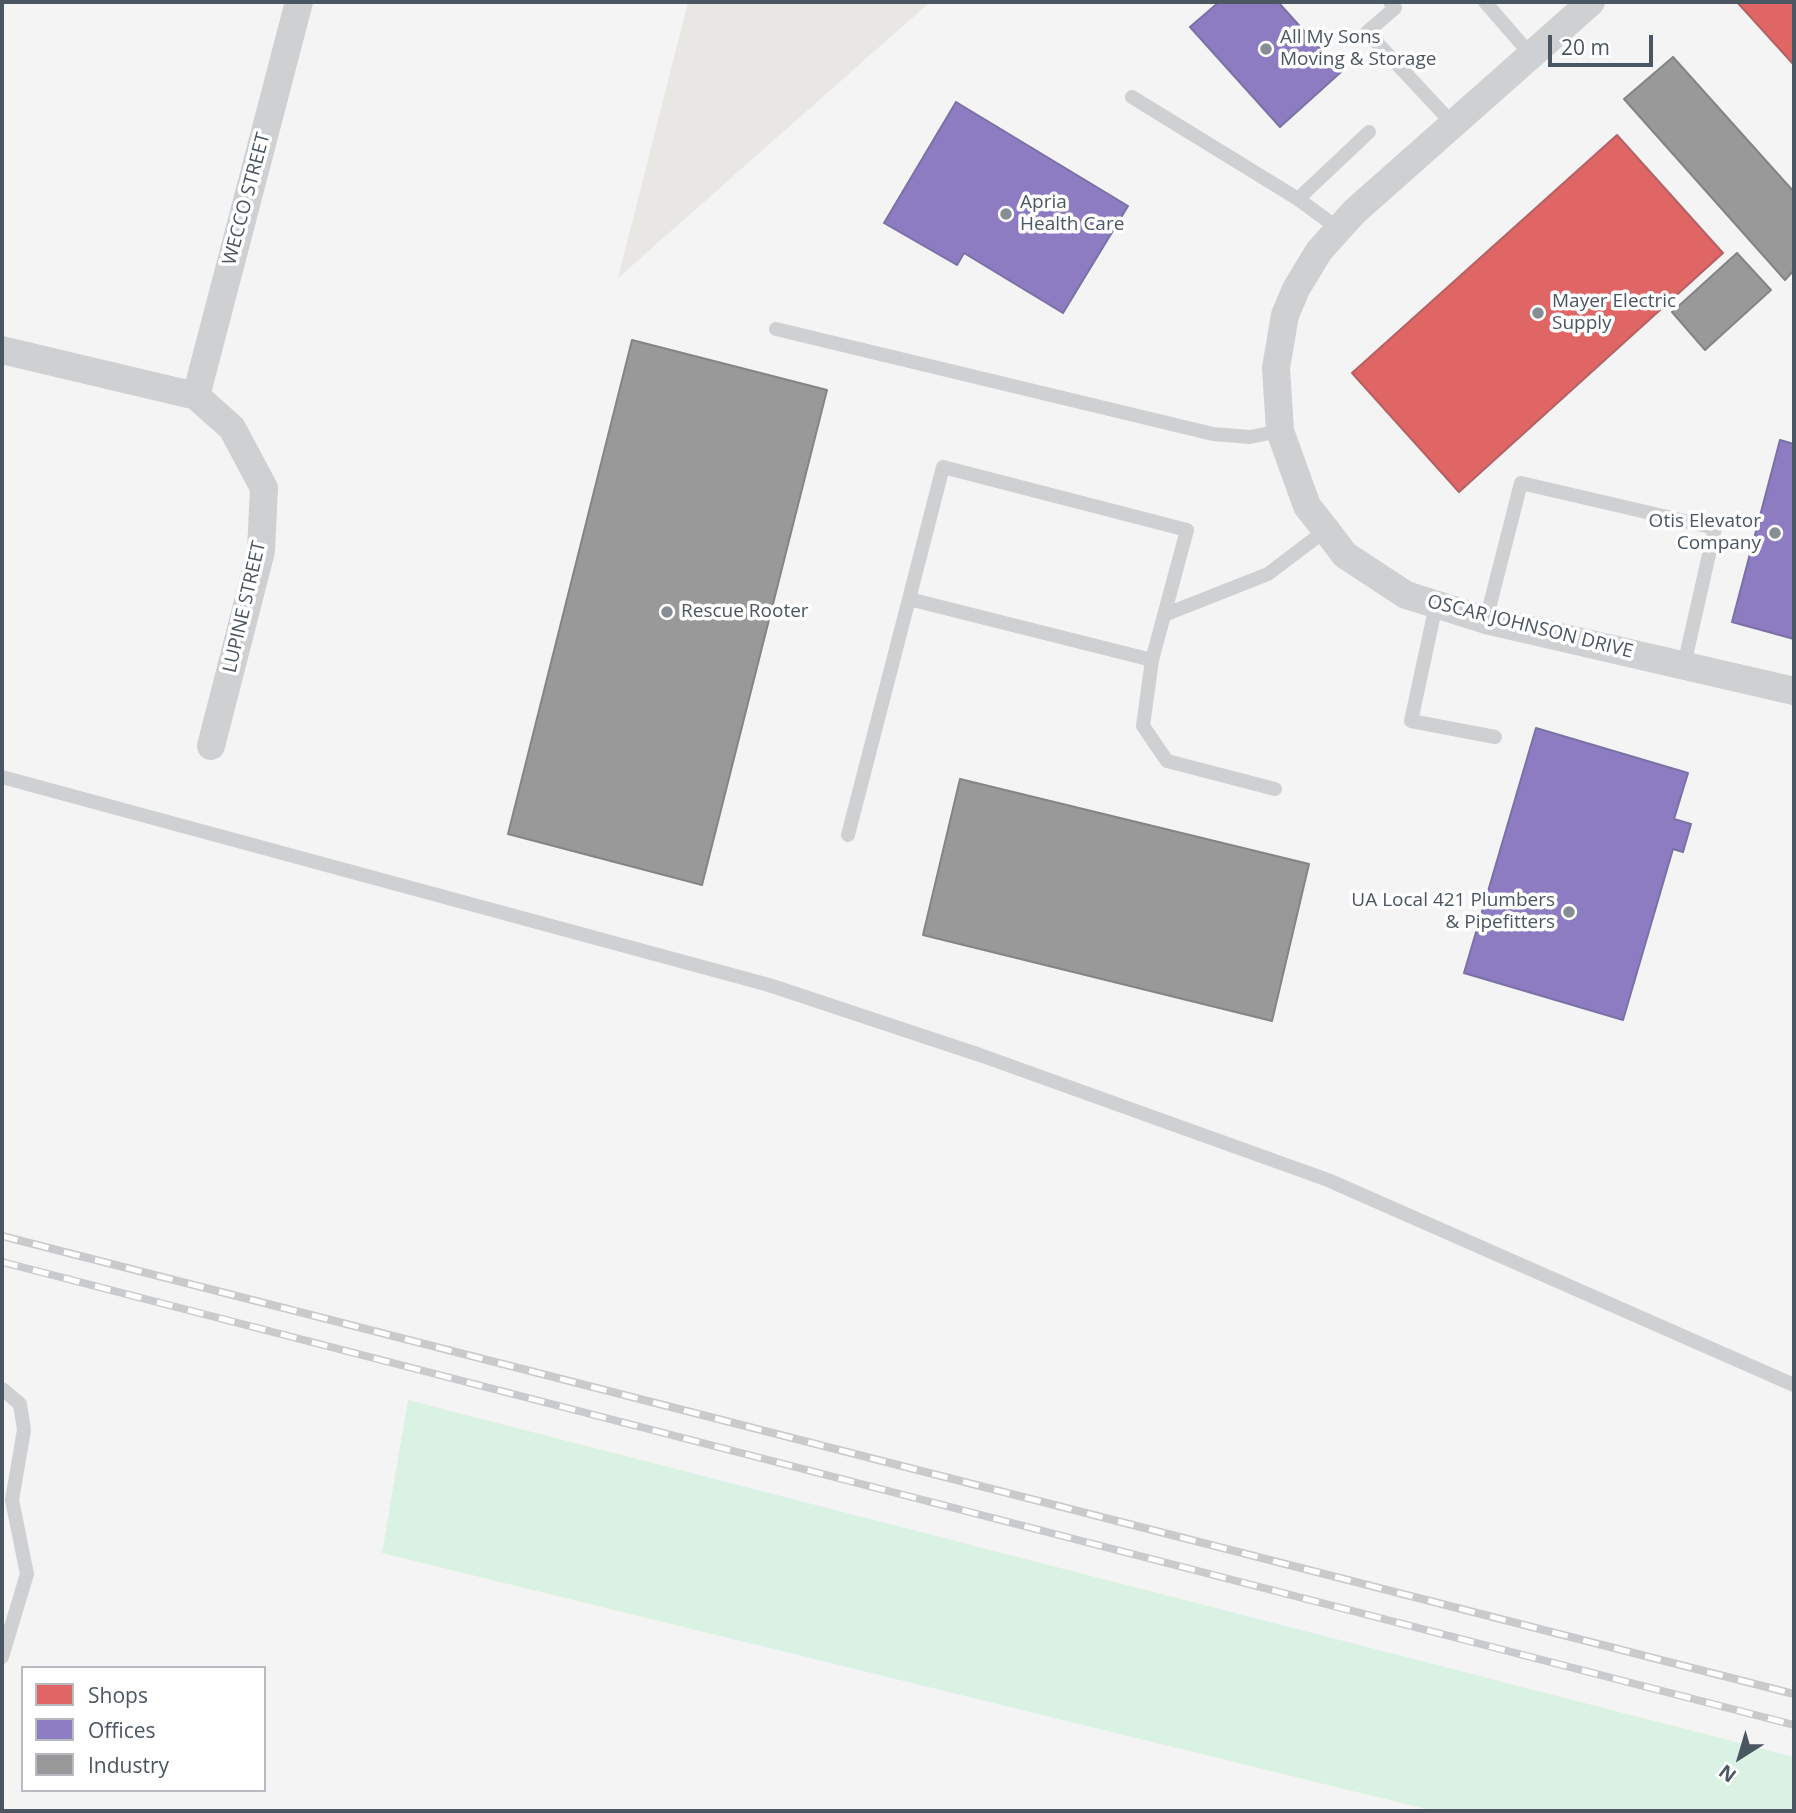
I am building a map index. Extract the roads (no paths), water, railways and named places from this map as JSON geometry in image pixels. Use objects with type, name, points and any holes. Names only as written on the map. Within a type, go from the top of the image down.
[{"type":"street","name":"WECCO STREET","points":[[196,397],[299,2]]},
{"type":"street","name":"OSCAR JOHNSON DRIVE","points":[[1591,2],[1339,229],[1314,258],[1296,289],[1285,316],[1276,368],[1280,431],[1307,506],[1345,555],[1388,586],[1436,605],[1486,620],[1794,691]]},
{"type":"street","name":"LUPINE STREET","points":[[2,350],[196,397],[232,428],[264,488],[261,551],[211,746]]},
{"type":"lane","points":[[1390,2],[1395,8],[1367,32],[1453,124]]},
{"type":"lane","points":[[1485,2],[1531,54]]},
{"type":"lane","points":[[1132,97],[1298,199],[1339,229]]},
{"type":"lane","points":[[1298,199],[1369,131]]},
{"type":"lane","points":[[776,329],[1213,434],[1250,437],[1280,431]]},
{"type":"lane","points":[[848,835],[943,467],[1187,530],[1152,660],[1143,726],[1167,761],[1275,789]]},
{"type":"lane","points":[[1486,620],[1521,483],[1715,528],[1684,665]]},
{"type":"lane","points":[[1164,615],[1268,574],[1326,530]]},
{"type":"lane","points":[[909,599],[1152,660]]},
{"type":"lane","points":[[1436,605],[1411,721],[1496,737]]},
{"type":"lane","points":[[2,777],[769,985],[954,1046],[1328,1180],[1794,1385]]},
{"type":"lane","points":[[2,1389],[20,1404],[24,1430],[12,1500],[27,1574],[2,1657]]},
{"type":"railway","points":[[2,1236],[1794,1694]]},
{"type":"railway","points":[[2,1262],[1794,1725]]},
{"type":"place","name":"All My Sons Moving & Storage","points":[[1266,49]]},
{"type":"place","name":"Apria Health Care","points":[[1006,214]]},
{"type":"place","name":"Mayer Electric Supply","points":[[1538,313]]},
{"type":"place","name":"Otis Elevator Company","points":[[1775,533]]},
{"type":"place","name":"Rescue Rooter","points":[[667,612]]},
{"type":"place","name":"UA Local 421 Plumbers & Pipefitters","points":[[1569,912]]}]
